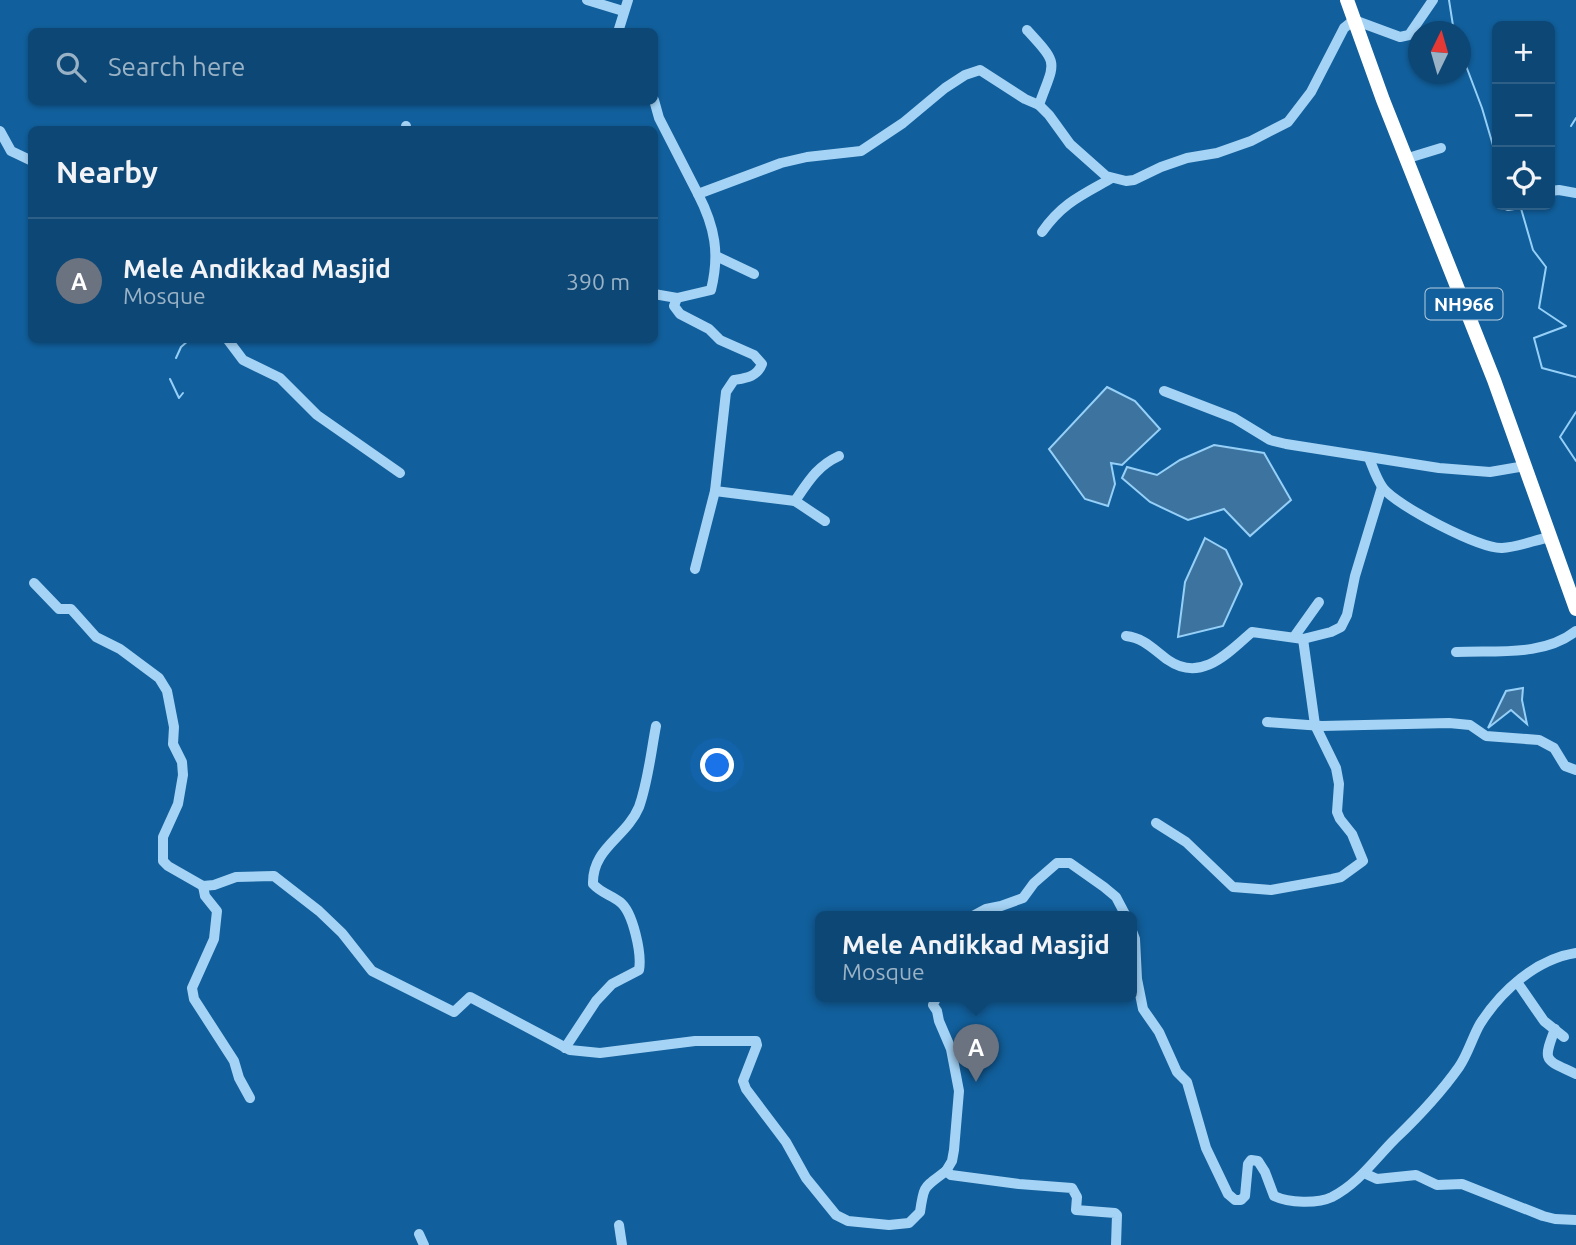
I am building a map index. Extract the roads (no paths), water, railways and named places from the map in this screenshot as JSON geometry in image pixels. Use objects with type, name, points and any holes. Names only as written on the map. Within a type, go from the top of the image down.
[{"type":"highway","name":"NH966","points":[[1347,0],[1405,159],[1437,233],[1525,466],[1576,609]]},
{"type":"street","points":[[587,0],[623,11]]},
{"type":"street","points":[[619,28],[628,0]]},
{"type":"street","points":[[698,194],[781,163],[807,157],[861,152],[903,123],[944,88],[965,75],[981,70],[1039,105],[1070,144],[1106,176],[1134,180],[1187,158],[1217,153],[1251,141],[1288,122],[1311,92],[1344,28],[1354,20],[1400,37],[1409,35],[1433,0]]},
{"type":"street","points":[[1027,30],[1051,57],[1053,65],[1039,105]]},
{"type":"street","points":[[655,105],[659,118],[707,211],[717,265],[711,290],[677,298],[658,295]]},
{"type":"street","points":[[0,131],[11,151],[28,159]]},
{"type":"street","points":[[1405,159],[1441,148]]},
{"type":"street","points":[[1042,232],[1066,203],[1112,178]]},
{"type":"street","points":[[1555,190],[1576,193]]},
{"type":"street","points":[[716,256],[754,274]]},
{"type":"street","points":[[677,298],[674,306],[680,314],[709,329],[720,340],[754,355],[762,364],[760,370],[752,376],[734,380],[726,392],[715,491],[695,569]]},
{"type":"street","points":[[230,343],[243,360],[280,378],[317,415],[400,473]]},
{"type":"street","points":[[1164,391],[1234,418],[1270,440],[1439,468],[1490,472],[1525,466]]},
{"type":"street","points":[[795,502],[816,469],[839,456]]},
{"type":"street","points":[[1369,458],[1382,487],[1405,507],[1441,526],[1500,548],[1550,537]]},
{"type":"street","points":[[1126,636],[1146,642],[1170,662],[1188,669],[1208,666],[1227,656],[1252,632],[1298,638],[1331,632],[1341,627],[1348,615],[1355,576],[1382,487]]},
{"type":"street","points":[[715,491],[795,502],[825,522]]},
{"type":"street","points":[[34,583],[59,609],[71,608],[96,637],[120,649],[159,678],[164,686],[174,727],[174,748],[182,762],[183,775],[178,804],[163,837],[163,860],[168,866],[203,886],[214,886],[236,877],[274,876],[342,933],[372,971],[454,1012],[470,997],[565,1048],[600,1053],[695,1041],[756,1041],[757,1045],[743,1081],[746,1089],[786,1142],[806,1178],[835,1215],[848,1221],[890,1225],[909,1223],[920,1212],[926,1185],[946,1171],[954,1150],[959,1091],[951,1049],[933,1005],[934,1002]]},
{"type":"street","points":[[1156,823],[1186,842],[1233,887],[1271,890],[1341,877],[1363,860],[1352,834],[1340,820],[1336,768],[1315,725],[1298,638],[1319,602]]},
{"type":"street","points":[[1457,652],[1537,649],[1566,639],[1576,631]]},
{"type":"street","points":[[1267,722],[1315,725],[1470,725],[1486,736],[1539,740],[1554,748],[1565,766],[1576,770]]},
{"type":"street","points":[[565,1048],[585,1015],[604,992],[612,984],[639,970],[642,958],[636,934],[622,904],[600,892],[593,884],[593,877],[595,864],[609,845],[630,825],[639,805],[656,726]]},
{"type":"street","points":[[981,911],[1023,898],[1034,883],[1057,863],[1070,863],[1116,897],[1123,911]]},
{"type":"street","points":[[203,886],[205,896],[217,911],[216,928],[203,967],[194,981],[194,999],[234,1061],[239,1078],[250,1098]]},
{"type":"street","points":[[1137,979],[1143,1009],[1159,1032],[1177,1072],[1187,1082],[1206,1148],[1231,1198],[1241,1200],[1245,1196],[1248,1164],[1251,1160],[1258,1161],[1274,1196],[1291,1202],[1332,1197],[1364,1173],[1428,1107],[1461,1063],[1480,1025],[1495,1004],[1517,982],[1556,956],[1576,953]]},
{"type":"street","points":[[1517,982],[1544,1021],[1564,1037]]},
{"type":"street","points":[[1555,1029],[1546,1052],[1547,1058],[1576,1074]]},
{"type":"street","points":[[946,1171],[951,1175],[1072,1188],[1077,1197],[1076,1210],[1117,1215],[1119,1226],[1116,1245]]},
{"type":"street","points":[[1364,1173],[1377,1179],[1416,1175],[1437,1185],[1462,1184],[1543,1216],[1576,1220]]},
{"type":"street","points":[[619,1226],[622,1245]]},
{"type":"street","points":[[419,1234],[424,1245]]},
{"type":"water","points":[[1107,387],[1135,401],[1160,429],[1122,465],[1111,463],[1115,484],[1108,506],[1085,499],[1049,449]]},
{"type":"water","points":[[1214,445],[1264,453],[1291,500],[1250,536],[1224,509],[1188,520],[1150,502],[1122,478],[1127,467],[1157,475],[1180,460]]},
{"type":"water","points":[[1205,538],[1226,550],[1242,584],[1223,626],[1178,637],[1185,582]]},
{"type":"water","points":[[1523,688],[1522,700],[1527,724],[1511,710],[1488,728],[1506,691]]},
{"type":"waterway","points":[[1449,0],[1452,21]]},
{"type":"waterway","points":[[1471,79],[1493,147]]},
{"type":"waterway","points":[[1571,126],[1576,118]]},
{"type":"waterway","points":[[1521,210],[1533,250],[1546,267],[1539,308],[1566,326],[1534,338],[1542,368],[1576,377]]},
{"type":"waterway","points":[[176,358],[186,343]]},
{"type":"waterway","points":[[170,379],[179,398],[183,393]]},
{"type":"waterway","points":[[1576,412],[1560,437],[1576,461]]},
{"type":"place","name":"Mele Andikkad Masjid","points":[[976,1082]]}]
